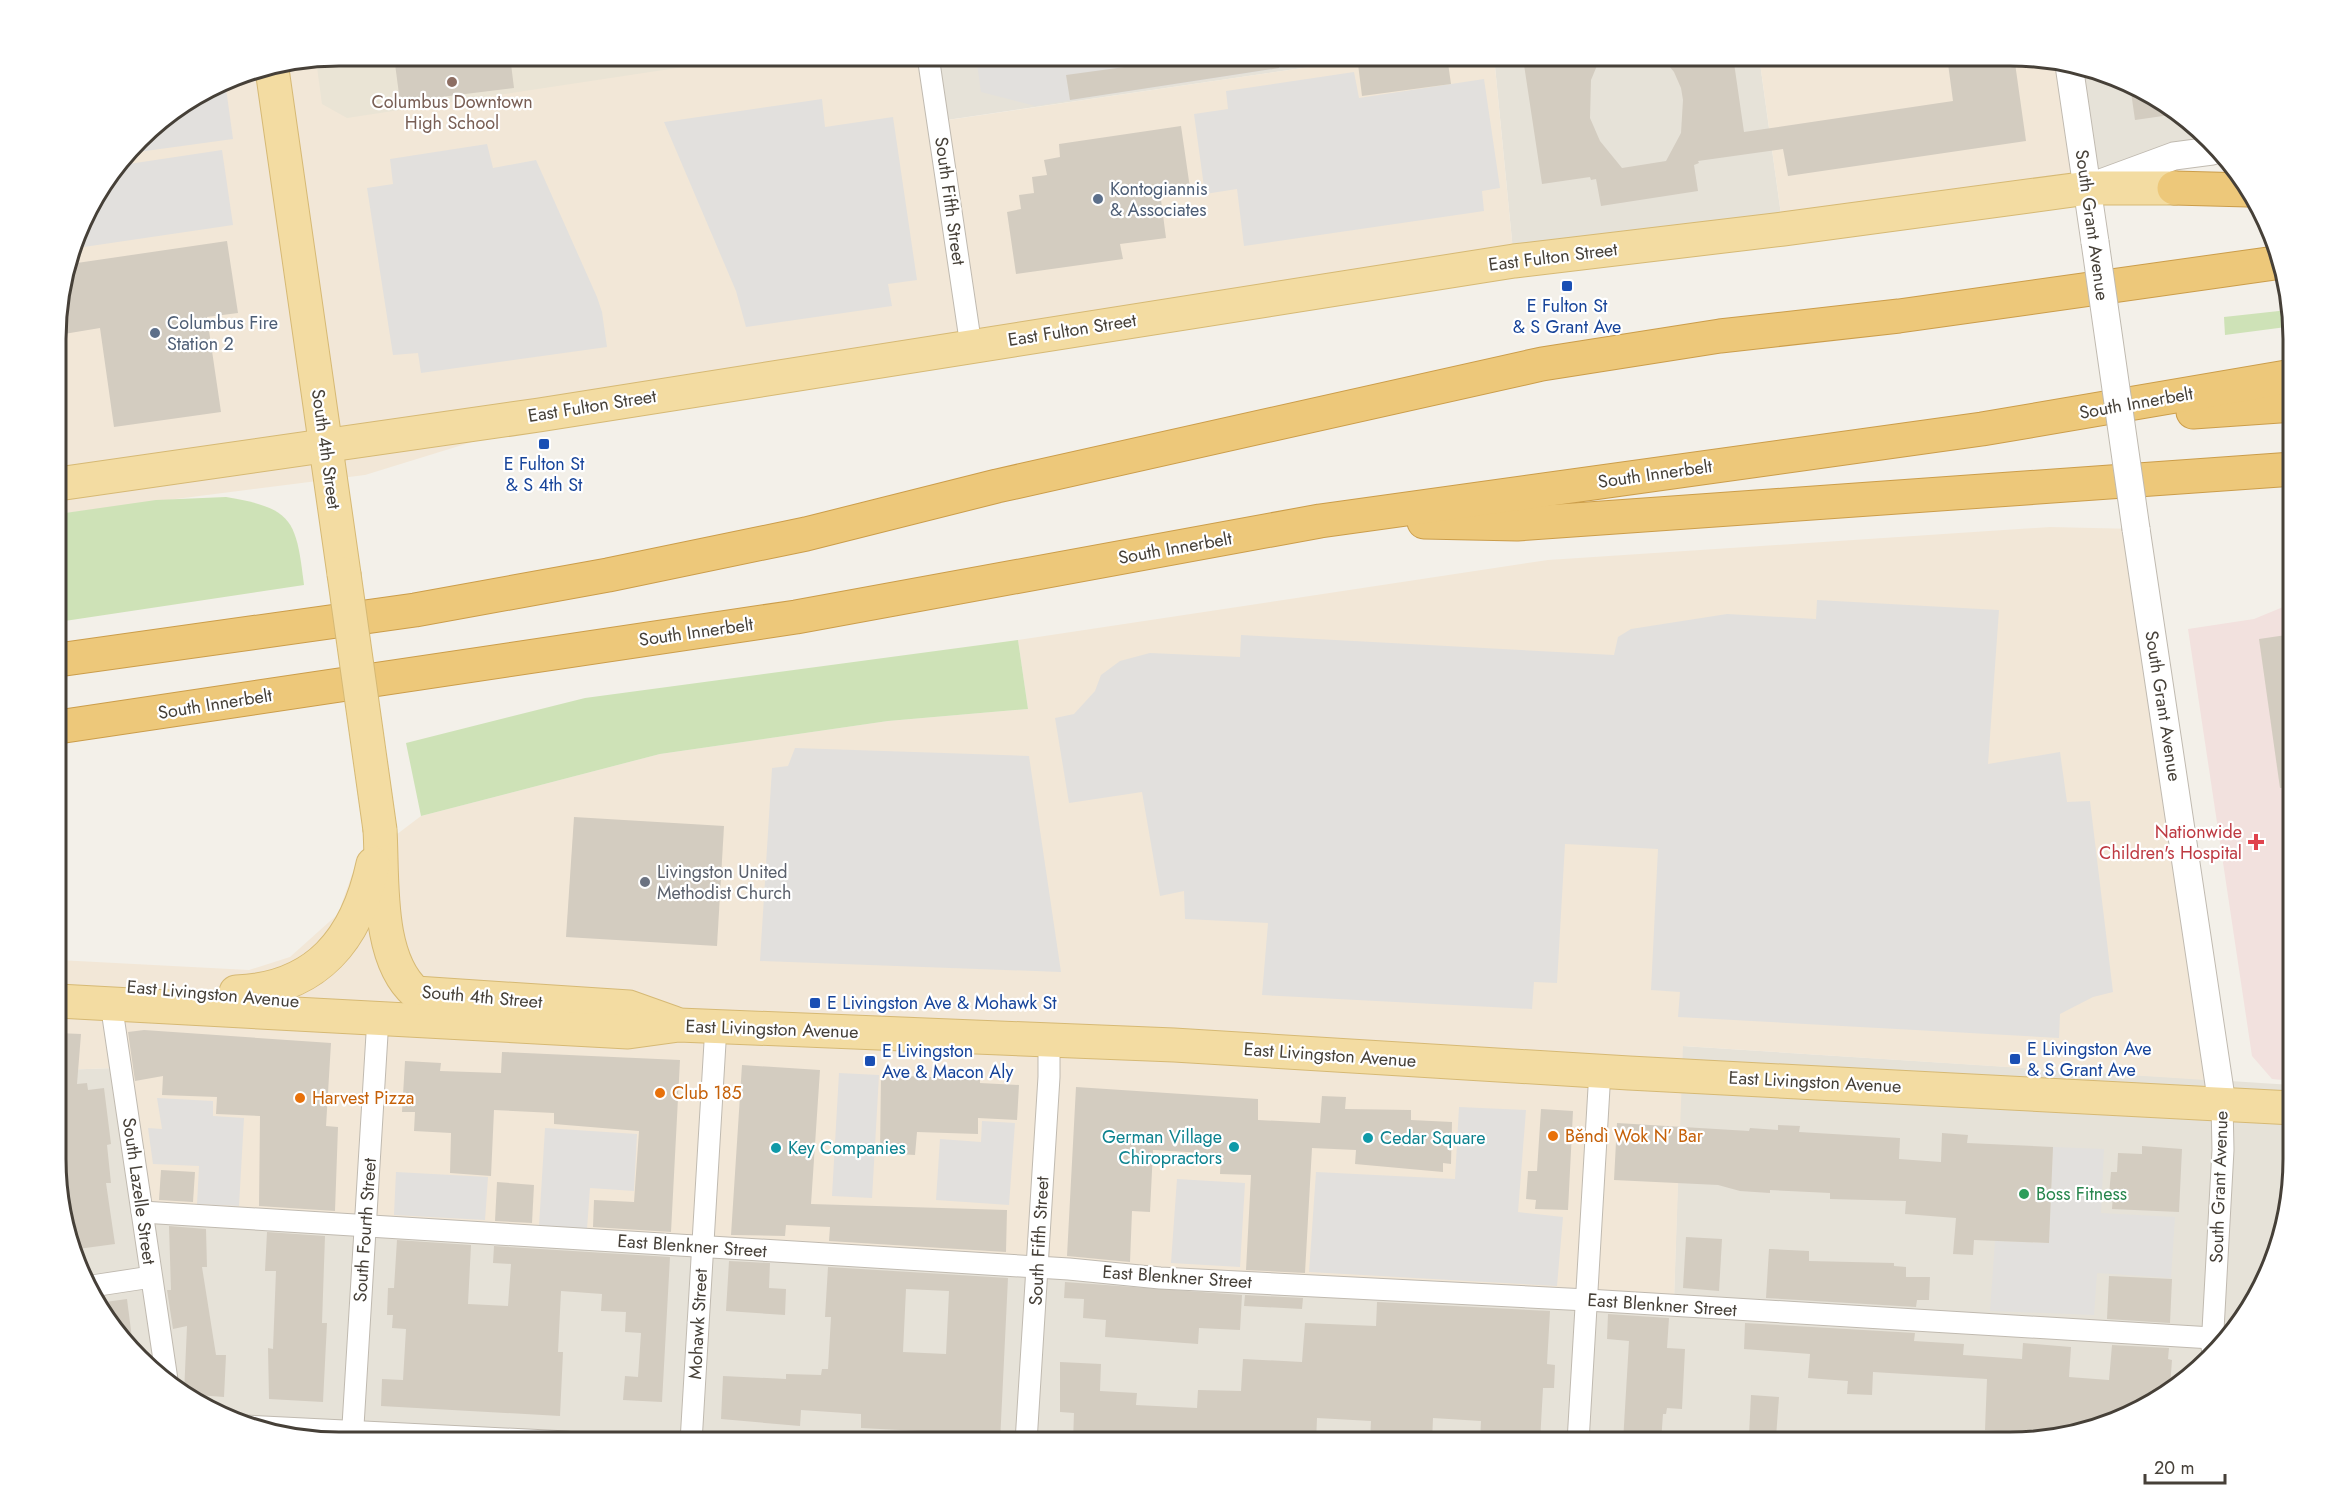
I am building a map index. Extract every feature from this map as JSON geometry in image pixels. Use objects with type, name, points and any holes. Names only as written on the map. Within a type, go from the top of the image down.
[{"type":"highway","points":[[2174,188],[2239,190]]},
{"type":"highway","points":[[66,659],[415,609],[609,575],[806,534],[1020,481],[1542,364],[1720,336],[1899,316],[2273,263]]},
{"type":"highway","name":"South Innerbelt","points":[[66,727],[796,617],[1320,521],[1982,429],[2283,378]]},
{"type":"highway","points":[[1982,429],[2283,406]]},
{"type":"highway","points":[[1320,521],[1517,524],[2283,471]]},
{"type":"main road","name":"South 4th Street","points":[[273,74],[380,830],[386,932],[397,969],[407,985],[416,993],[629,1007],[679,1025]]},
{"type":"main road","name":"East Fulton Street","points":[[66,483],[326,447],[1514,261],[1783,229],[2088,188],[2174,188]]},
{"type":"main road","name":"South 4th Street","points":[[236,992],[255,992],[289,981],[323,962],[345,939],[360,909],[380,830]]},
{"type":"main road","name":"East Livingston Avenue","points":[[66,982],[236,992],[325,1005],[373,1018]]},
{"type":"main road","name":"East Livingston Avenue","points":[[66,1001],[628,1032],[679,1025],[1174,1044],[1600,1071],[2283,1107]]},
{"type":"street","name":"South Fifth Street","points":[[929,66],[971,346]]},
{"type":"street","name":"South Grant Avenue","points":[[2070,73],[2222,1104],[2223,1150],[2212,1342]]},
{"type":"street","name":"East Fulton Street","points":[[2088,188],[2174,156],[2208,152]]},
{"type":"street","name":"East Fulton Street","points":[[2174,188],[2231,178]]},
{"type":"street","name":"South Lazelle Street","points":[[111,1003],[164,1369]]},
{"type":"street","name":"South Fourth Street","points":[[352,1432],[365,1226],[373,1018]]},
{"type":"street","name":"Mohawk Street","points":[[692,1432],[716,1026]]},
{"type":"street","name":"South Fifth Street","points":[[1027,1432],[1049,1077],[1048,1040]]},
{"type":"street","points":[[1579,1432],[1600,1071]]},
{"type":"street","name":"East Blenkner Street","points":[[142,1212],[1037,1267],[1160,1278],[1587,1300],[2211,1343]]},
{"type":"street","points":[[97,1285],[152,1277]]},
{"type":"shaded area","points":[[339,66],[932,66],[941,121],[1316,66],[1495,66],[1514,261],[585,407],[365,475],[66,513],[68,304],[80,251],[94,218],[122,173],[159,134],[187,112],[218,94],[251,80],[304,68]]},
{"type":"shaded area","name":"Columbus Downtown High School","points":[[690,66],[347,118],[322,104],[317,67]]},
{"type":"shaded area","points":[[932,66],[1316,66],[940,121]]},
{"type":"shaded area","points":[[977,66],[1295,66],[1035,106],[981,92]]},
{"type":"shaded area","points":[[1495,66],[1760,66],[1783,229],[1514,261]]},
{"type":"shaded area","points":[[1760,66],[2010,66],[2068,72],[2088,188],[1783,229]]},
{"type":"shaded area","points":[[1354,72],[1359,98],[1484,79],[1500,188],[1482,191],[1484,211],[1244,246],[1237,189],[1205,194],[1194,114],[1228,109],[1226,91]]},
{"type":"shaded area","points":[[2068,72],[2098,80],[2131,94],[2176,122],[2209,152],[2088,188]]},
{"type":"shaded area","points":[[226,91],[233,139],[141,152],[187,112]]},
{"type":"shaded area","points":[[822,99],[825,127],[893,117],[917,280],[888,284],[892,306],[746,327],[736,291],[664,122]]},
{"type":"shaded area","points":[[487,144],[493,168],[536,160],[597,297],[602,312],[607,347],[421,373],[418,353],[393,355],[367,188],[393,184],[390,159]]},
{"type":"shaded area","points":[[222,150],[233,225],[82,247],[94,218],[112,187],[130,164]]},
{"type":"shaded area","points":[[2050,527],[2136,529],[2206,1080],[1683,1046],[1674,1300],[136,1211],[116,1068],[66,1070],[66,960],[249,970],[290,957],[338,914],[355,866],[421,816],[660,754],[888,721],[1028,709],[1018,640],[1548,560]]},
{"type":"shaded area","points":[[1817,600],[1999,610],[1988,764],[2060,752],[2067,802],[2090,801],[2113,992],[2093,997],[2060,1014],[2059,1038],[1678,1017],[1680,992],[1651,990],[1658,849],[1565,844],[1557,983],[1534,982],[1532,1009],[1262,995],[1268,923],[1185,919],[1184,891],[1160,896],[1142,792],[1069,803],[1055,718],[1074,714],[1095,691],[1101,675],[1120,661],[1150,653],[1240,657],[1241,635],[1614,655],[1618,637],[1631,629],[1727,614],[1816,619]]},
{"type":"shaded area","name":"Nationwide Children's Hospital","points":[[2283,607],[2283,1080],[2272,1079],[2252,1056],[2188,629],[2254,619]]},
{"type":"shaded area","points":[[795,748],[1029,756],[1061,972],[760,961],[772,768],[788,766]]},
{"type":"shaded area","points":[[1682,1046],[2283,1084],[2283,1159],[2278,1212],[2269,1247],[2255,1280],[2237,1311],[2203,1352],[2162,1386],[2131,1404],[2098,1418],[2063,1427],[2010,1432],[339,1432],[304,1430],[268,1423],[218,1404],[173,1376],[146,1352],[122,1325],[94,1280],[80,1247],[71,1212],[66,1159],[66,1070],[116,1068],[1674,1300]]},
{"type":"shaded area","points":[[839,1073],[879,1075],[872,1198],[832,1196]]},
{"type":"shaded area","points":[[157,1098],[213,1101],[213,1116],[244,1118],[239,1206],[197,1204],[199,1166],[153,1164],[148,1128],[162,1129]]},
{"type":"shaded area","points":[[1459,1107],[1526,1110],[1518,1212],[1563,1217],[1557,1286],[1309,1272],[1316,1172],[1455,1179]]},
{"type":"shaded area","points":[[982,1121],[1015,1123],[1009,1205],[936,1200],[940,1139],[981,1142]]},
{"type":"shaded area","points":[[545,1128],[637,1134],[634,1191],[590,1188],[587,1229],[539,1226]]},
{"type":"shaded area","points":[[2053,1147],[2104,1149],[2101,1213],[2175,1217],[2171,1278],[2097,1273],[2094,1315],[1990,1311],[1995,1241],[2049,1243]]},
{"type":"shaded area","points":[[396,1172],[488,1177],[485,1220],[394,1215]]},
{"type":"shaded area","points":[[1177,1179],[1245,1183],[1240,1267],[1171,1263]]},
{"type":"green space","points":[[2281,311],[2282,327],[2225,335],[2224,317]]},
{"type":"green space","points":[[226,497],[266,506],[288,521],[294,532],[304,585],[66,621],[66,513],[156,500]]},
{"type":"green space","points":[[1018,640],[1028,709],[888,721],[660,754],[421,816],[406,743],[585,698]]},
{"type":"building","points":[[395,66],[511,66],[514,88],[400,102]]},
{"type":"building","points":[[1132,66],[1279,66],[1279,68],[1070,100],[1066,75]]},
{"type":"building","points":[[1358,66],[1448,66],[1451,84],[1362,96]]},
{"type":"building","points":[[1524,66],[1597,66],[1591,80],[1590,118],[1600,141],[1622,168],[1666,161],[1681,133],[1683,100],[1681,88],[1669,66],[1734,66],[1744,132],[1953,101],[1948,66],[2015,66],[2026,141],[1788,176],[1783,149],[1698,161],[1699,163],[1694,165],[1698,191],[1601,206],[1596,179],[1591,180],[1590,177],[1542,184]]},
{"type":"building","points":[[2131,94],[2167,115],[2135,120]]},
{"type":"building","points":[[1181,126],[1190,188],[1160,192],[1166,238],[1120,244],[1123,259],[1016,274],[1007,212],[1021,209],[1019,195],[1034,193],[1032,177],[1047,175],[1044,160],[1060,157],[1059,144]]},
{"type":"building","name":"Columbus Fire Station 2","points":[[227,241],[238,313],[207,317],[221,412],[114,427],[100,328],[66,334],[68,304],[76,263]]},
{"type":"building","points":[[2283,635],[2283,788],[2280,788],[2259,639]]},
{"type":"building","name":"Livingston United Methodist Church","points":[[574,817],[724,826],[717,946],[566,937]]},
{"type":"building","points":[[144,1030],[331,1043],[326,1126],[338,1127],[335,1211],[259,1206],[260,1116],[216,1114],[217,1097],[162,1095],[163,1076],[135,1081],[128,1032]]},
{"type":"building","points":[[66,1033],[81,1034],[77,1084],[87,1083],[88,1090],[104,1088],[111,1144],[107,1145],[111,1183],[106,1183],[115,1244],[81,1249],[75,1230],[68,1194],[66,1159]]},
{"type":"building","points":[[502,1052],[680,1060],[671,1232],[593,1227],[594,1200],[634,1202],[639,1131],[554,1124],[554,1113],[494,1110],[491,1176],[450,1173],[451,1133],[414,1131],[415,1112],[402,1112],[405,1061],[441,1063],[440,1071],[501,1073]]},
{"type":"building","name":"Key Companies","points":[[742,1065],[820,1070],[811,1204],[1007,1210],[1006,1252],[829,1241],[830,1227],[786,1225],[785,1236],[731,1235]]},
{"type":"building","points":[[881,1075],[980,1079],[980,1083],[1019,1085],[1017,1120],[978,1118],[978,1134],[917,1132],[915,1155],[880,1153]]},
{"type":"building","points":[[1076,1087],[1258,1099],[1258,1120],[1320,1123],[1322,1096],[1346,1097],[1345,1109],[1411,1110],[1411,1120],[1452,1122],[1451,1164],[1443,1163],[1443,1172],[1355,1164],[1356,1150],[1312,1148],[1305,1273],[1246,1270],[1251,1175],[1220,1174],[1221,1154],[1153,1150],[1150,1212],[1132,1211],[1130,1262],[1067,1256]]},
{"type":"building","points":[[1541,1109],[1573,1111],[1568,1210],[1535,1209],[1536,1200],[1526,1199],[1528,1171],[1537,1171]]},
{"type":"building","points":[[1617,1123],[1749,1131],[1750,1128],[1778,1130],[1778,1125],[1800,1126],[1799,1132],[1900,1138],[1899,1159],[1941,1162],[1942,1133],[1968,1135],[1967,1143],[2053,1147],[2049,1243],[1974,1240],[1973,1255],[1953,1254],[1956,1218],[1905,1214],[1906,1201],[1830,1199],[1830,1193],[1770,1190],[1770,1193],[1740,1191],[1718,1185],[1614,1180]]},
{"type":"building","points":[[2142,1146],[2182,1149],[2179,1212],[2112,1209],[2113,1195],[2109,1195],[2111,1172],[2117,1172],[2118,1153],[2142,1154]]},
{"type":"building","points":[[161,1170],[195,1172],[193,1202],[159,1200]]},
{"type":"building","points":[[497,1182],[534,1185],[532,1223],[495,1221]]},
{"type":"building","points":[[169,1226],[206,1229],[207,1267],[202,1267],[216,1355],[226,1355],[224,1397],[204,1395],[184,1384],[187,1326],[173,1329],[167,1290],[171,1290]]},
{"type":"building","points":[[267,1232],[325,1236],[322,1323],[327,1323],[323,1402],[269,1399],[268,1348],[273,1349],[276,1271],[265,1271]]},
{"type":"building","points":[[1686,1237],[1722,1239],[1719,1291],[1683,1288]]},
{"type":"building","points":[[397,1240],[471,1245],[468,1304],[508,1306],[511,1264],[493,1263],[494,1246],[670,1257],[662,1402],[623,1400],[625,1376],[638,1377],[641,1333],[625,1332],[626,1312],[601,1311],[602,1294],[561,1291],[558,1352],[563,1352],[560,1416],[381,1406],[382,1379],[403,1380],[406,1329],[392,1328],[393,1315],[387,1315],[388,1288],[394,1288]]},
{"type":"building","points":[[1769,1249],[1809,1251],[1809,1261],[1894,1263],[1894,1266],[1906,1267],[1906,1277],[1930,1277],[1929,1300],[1917,1300],[1916,1307],[1766,1298]]},
{"type":"building","points":[[729,1261],[770,1263],[769,1288],[786,1289],[785,1315],[726,1311]]},
{"type":"building","points":[[828,1267],[1008,1278],[1000,1432],[919,1432],[861,1428],[861,1414],[801,1410],[800,1426],[721,1419],[723,1376],[786,1379],[786,1374],[821,1375],[822,1369],[828,1369],[831,1317],[825,1317]],"holes":[[[906,1289],[949,1291],[946,1354],[903,1352]]]},
{"type":"building","points":[[2109,1276],[2172,1279],[2170,1323],[2107,1319]]},
{"type":"building","points":[[1065,1282],[1242,1295],[1240,1330],[1199,1328],[1198,1344],[1105,1337],[1106,1320],[1083,1318],[1084,1299],[1064,1298]]},
{"type":"building","points":[[1245,1295],[1303,1298],[1302,1309],[1244,1306]]},
{"type":"building","points":[[127,1299],[132,1336],[122,1325],[107,1302]]},
{"type":"building","points":[[1377,1302],[1550,1311],[1547,1364],[1555,1365],[1554,1388],[1543,1388],[1541,1432],[1480,1432],[1481,1421],[1433,1418],[1432,1432],[1370,1432],[1371,1421],[1317,1418],[1316,1432],[1073,1432],[1074,1413],[1060,1412],[1060,1362],[1101,1364],[1100,1391],[1137,1393],[1136,1405],[1197,1408],[1198,1390],[1241,1391],[1243,1359],[1302,1362],[1305,1323],[1376,1326]]},
{"type":"building","points":[[1608,1314],[1669,1318],[1667,1348],[1685,1349],[1682,1409],[1667,1408],[1666,1414],[1663,1414],[1662,1432],[1624,1432],[1629,1341],[1607,1339]]},
{"type":"building","points":[[1745,1323],[1915,1333],[1914,1341],[1964,1344],[1963,1355],[2022,1359],[2023,1343],[2071,1347],[2069,1377],[2109,1380],[2112,1345],[2169,1348],[2168,1359],[2172,1360],[2171,1380],[2131,1404],[2081,1423],[2045,1430],[2010,1432],[1985,1430],[1987,1379],[1873,1372],[1872,1395],[1847,1394],[1848,1381],[1808,1378],[1810,1354],[1744,1349]]},
{"type":"building","points":[[1751,1395],[1779,1397],[1776,1432],[1749,1432]]},
{"type":"place","name":"Columbus Downtown High School","points":[[452,82]]},
{"type":"place","name":"Kontogiannis & Associates","points":[[1098,199]]},
{"type":"place","name":"E Fulton St & S Grant Ave","points":[[1567,286]]},
{"type":"place","name":"Columbus Fire Station 2","points":[[155,333]]},
{"type":"place","name":"E Fulton St & S 4th St","points":[[544,444]]},
{"type":"place","name":"Nationwide Children's Hospital","points":[[2256,842]]},
{"type":"place","name":"Livingston United Methodist Church","points":[[645,882]]},
{"type":"place","name":"E Livingston Ave & Mohawk St","points":[[815,1003]]},
{"type":"place","name":"E Livingston Ave & S Grant Ave","points":[[2015,1059]]},
{"type":"place","name":"E Livingston Ave & Macon Aly","points":[[870,1061]]},
{"type":"place","name":"Club 185","points":[[660,1093]]},
{"type":"place","name":"Harvest Pizza","points":[[300,1098]]},
{"type":"place","name":"Běndì Wok N’ Bar","points":[[1553,1136]]},
{"type":"place","name":"Cedar Square","points":[[1368,1138]]},
{"type":"place","name":"German Village Chiropractors","points":[[1234,1147]]},
{"type":"place","name":"Key Companies","points":[[776,1148]]},
{"type":"place","name":"Boss Fitness","points":[[2024,1194]]}]
